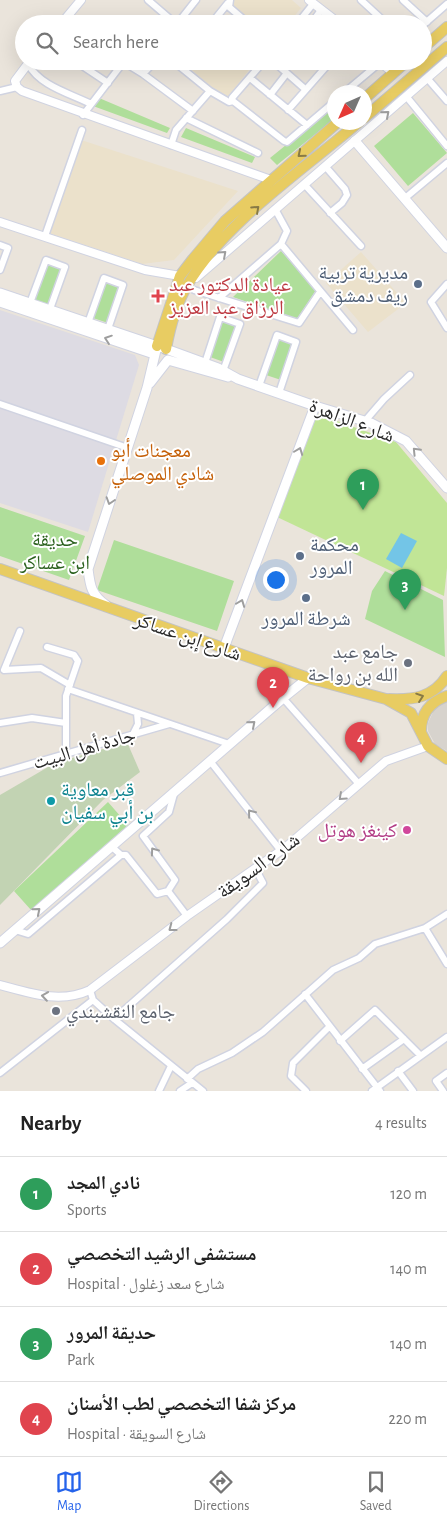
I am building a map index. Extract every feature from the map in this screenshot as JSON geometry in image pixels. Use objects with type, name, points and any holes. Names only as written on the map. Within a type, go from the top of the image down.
[{"type":"main road","points":[[432,40],[447,27]]},
{"type":"main road","points":[[432,60],[447,47]]},
{"type":"main road","points":[[372,92],[397,70]]},
{"type":"main road","points":[[372,111],[420,70]]},
{"type":"main road","points":[[114,610],[93,593],[88,569],[159,350],[180,276],[226,221],[329,130]]},
{"type":"main road","points":[[159,350],[174,315],[200,266],[232,230],[351,130]]},
{"type":"main road","points":[[355,141],[447,248]]},
{"type":"main road","points":[[0,293],[108,329],[159,350]]},
{"type":"main road","points":[[0,302],[159,350]]},
{"type":"main road","name":"شارع الزاهرة","points":[[159,350],[204,363],[238,379]]},
{"type":"main road","name":"شارع الزاهرة","points":[[147,388],[168,360],[217,375],[238,379],[365,421],[406,441],[447,488]]},
{"type":"main road","points":[[224,648],[315,406]]},
{"type":"main road","points":[[0,569],[114,610]]},
{"type":"main road","points":[[0,575],[101,609],[114,610]]},
{"type":"main road","name":"شارع إبن عساكر","points":[[114,610],[308,678],[386,699],[411,713],[428,746]]},
{"type":"main road","points":[[386,699],[414,700],[428,695],[442,684],[447,676]]},
{"type":"main road","points":[[0,942],[308,678]]},
{"type":"main road","points":[[421,732],[421,720],[425,712],[438,699],[447,696]]},
{"type":"main road","points":[[428,746],[447,759]]},
{"type":"street","points":[[69,15],[81,0]]},
{"type":"street","points":[[148,0],[166,15]]},
{"type":"street","points":[[184,15],[196,0]]},
{"type":"street","points":[[361,0],[377,15]]},
{"type":"street","points":[[302,15],[311,1],[328,15]]},
{"type":"street","points":[[218,15],[229,2]]},
{"type":"street","points":[[229,2],[231,8],[239,15]]},
{"type":"street","points":[[408,2],[419,15]]},
{"type":"street","points":[[432,17],[447,4]]},
{"type":"street","points":[[317,15],[321,10]]},
{"type":"street","points":[[321,10],[325,15]]},
{"type":"street","points":[[320,292],[299,322],[190,288],[275,209],[447,61]]},
{"type":"street","points":[[23,70],[15,82],[22,91],[83,115],[271,180]]},
{"type":"street","points":[[33,70],[35,75],[45,82],[91,104]]},
{"type":"street","points":[[88,70],[108,83]]},
{"type":"street","points":[[83,115],[118,70]]},
{"type":"street","points":[[136,70],[193,110]]},
{"type":"street","points":[[143,74],[147,70]]},
{"type":"street","points":[[186,70],[210,90],[229,102],[233,101],[286,142],[327,108]]},
{"type":"street","points":[[233,101],[232,98],[257,70]]},
{"type":"street","points":[[284,70],[305,89]]},
{"type":"street","points":[[288,110],[323,70]]},
{"type":"street","points":[[353,85],[371,70]]},
{"type":"street","points":[[389,70],[393,73]]},
{"type":"street","points":[[270,95],[287,73]]},
{"type":"street","points":[[250,78],[307,125]]},
{"type":"street","points":[[428,78],[447,101]]},
{"type":"street","points":[[0,91],[17,87]]},
{"type":"street","points":[[171,145],[176,130],[210,90]]},
{"type":"street","points":[[406,96],[447,146]]},
{"type":"street","points":[[186,118],[258,154]]},
{"type":"street","points":[[45,236],[82,130]]},
{"type":"street","points":[[404,198],[447,163]]},
{"type":"street","points":[[325,166],[345,189],[347,195],[342,203],[330,213]]},
{"type":"street","points":[[304,184],[361,246]]},
{"type":"street","points":[[219,298],[281,244],[287,231],[275,209]]},
{"type":"street","points":[[0,222],[145,270],[180,276]]},
{"type":"street","points":[[281,244],[353,330]]},
{"type":"street","points":[[0,245],[8,248],[0,270]]},
{"type":"street","points":[[30,303],[46,260],[65,267],[50,310]]},
{"type":"street","points":[[88,323],[104,278],[123,285],[108,329]]},
{"type":"street","points":[[447,284],[431,302],[447,328]]},
{"type":"street","points":[[204,363],[220,317],[240,324],[223,371]]},
{"type":"street","points":[[259,386],[277,335],[296,342],[278,393]]},
{"type":"street","points":[[365,421],[384,399],[410,375]]},
{"type":"street","points":[[0,404],[128,448]]},
{"type":"street","points":[[20,631],[2,670],[41,668],[69,687],[169,724],[230,744]]},
{"type":"street","points":[[48,647],[77,658],[78,664],[69,687],[66,753]]},
{"type":"street","points":[[283,698],[358,782]]},
{"type":"street","points":[[133,734],[138,724],[137,712]]},
{"type":"street","points":[[0,724],[32,718],[66,723]]},
{"type":"street","name":"جادة أهل البيت","points":[[0,773],[169,724]]},
{"type":"street","name":"شارع السويقة","points":[[90,990],[188,916],[281,851],[358,782],[386,761],[428,746]]},
{"type":"street","points":[[210,762],[281,851]]},
{"type":"street","points":[[15,930],[28,934],[121,855],[126,854],[157,894],[168,891],[175,880],[143,836],[169,812],[174,792]]},
{"type":"street","points":[[112,847],[121,855]]},
{"type":"street","points":[[114,1019],[227,919],[263,883],[255,868]]},
{"type":"street","points":[[168,891],[188,916]]},
{"type":"street","points":[[180,1091],[198,1069],[232,1053],[263,1032],[333,970],[358,958],[375,944],[425,928],[447,914]]},
{"type":"street","points":[[425,928],[447,964]]},
{"type":"street","points":[[0,985],[51,997],[71,997],[90,990],[94,1000],[114,1019],[202,1091]]},
{"type":"street","points":[[305,994],[377,1090],[398,1071],[447,1037]]},
{"type":"street","points":[[0,1073],[94,1000]]},
{"type":"street","points":[[340,1041],[375,1010],[420,1055]]},
{"type":"street","points":[[306,1091],[291,1076],[293,1063],[329,1027]]},
{"type":"street","points":[[362,1070],[404,1039]]},
{"type":"street","points":[[159,1091],[171,1066]]},
{"type":"street","points":[[398,1071],[413,1091]]},
{"type":"street","points":[[443,1091],[436,1081],[447,1073]]},
{"type":"shaded area","points":[[231,0],[292,0],[301,8],[295,15],[241,15],[228,4]]},
{"type":"shaded area","points":[[192,70],[249,70],[226,99]]},
{"type":"shaded area","points":[[81,140],[238,191],[174,260],[142,264],[49,233]]},
{"type":"shaded area","points":[[361,252],[406,303],[368,332],[326,283]]},
{"type":"shaded area","points":[[0,310],[135,355],[139,365],[88,532],[0,503]]},
{"type":"shaded area","points":[[447,702],[447,751],[435,744],[428,731],[428,723],[434,710],[425,711]]},
{"type":"green space","points":[[99,98],[170,128],[167,133],[93,106]]},
{"type":"green space","points":[[327,112],[327,125],[277,165],[270,158]]},
{"type":"green space","points":[[413,113],[447,153],[408,186],[374,146]]},
{"type":"green space","points":[[186,128],[255,157],[252,163],[181,137]]},
{"type":"green space","points":[[281,251],[316,290],[297,319],[233,297]]},
{"type":"green space","points":[[48,263],[63,268],[50,305],[35,300]]},
{"type":"green space","points":[[106,281],[120,286],[108,323],[93,318]]},
{"type":"green space","points":[[222,320],[237,325],[224,362],[210,357]]},
{"type":"green space","points":[[279,338],[294,343],[281,380],[266,375]]},
{"type":"green space","points":[[317,414],[396,442],[447,503],[447,568],[444,596],[277,517]]},
{"type":"green space","name":"حديقة ابن عساكر","points":[[0,507],[85,536],[69,580],[0,556]]},
{"type":"green space","points":[[114,540],[234,581],[217,631],[97,590]]},
{"type":"green space","points":[[385,571],[443,600],[445,657],[365,619],[372,591]]},
{"type":"green space","points":[[127,742],[140,772],[103,800],[0,905],[0,795],[55,763]]},
{"type":"green space","points":[[108,802],[128,825],[31,910],[14,891]]},
{"type":"water","points":[[401,533],[417,541],[402,568],[386,559]]},
{"type":"place","name":"مديرية تربية ريف دمشق","points":[[418,284]]},
{"type":"place","name":"عيادة الدكتور عبد الرزاق عبد العزيز","points":[[158,296]]},
{"type":"place","name":"معجنات أبو شادي الموصلي","points":[[101,461]]},
{"type":"place","name":"نادي المجد","points":[[363,510]]},
{"type":"place","name":"محكمة المرور","points":[[300,556]]},
{"type":"place","name":"شرطة المرور","points":[[306,598]]},
{"type":"place","name":"حديقة المرور","points":[[405,610]]},
{"type":"place","name":"جامع عبد الله بن رواحة","points":[[408,663]]},
{"type":"place","name":"مستشفى الرشيد التخصصي","points":[[273,708]]},
{"type":"place","name":"مركز شفا التخصصي لطب الأسنان","points":[[361,763]]},
{"type":"place","name":"قبر معاوية بن أبي سفيان","points":[[51,801]]},
{"type":"place","name":"كينغز هوتل","points":[[407,830]]},
{"type":"place","name":"جامع النقشبندي","points":[[56,1011]]}]
